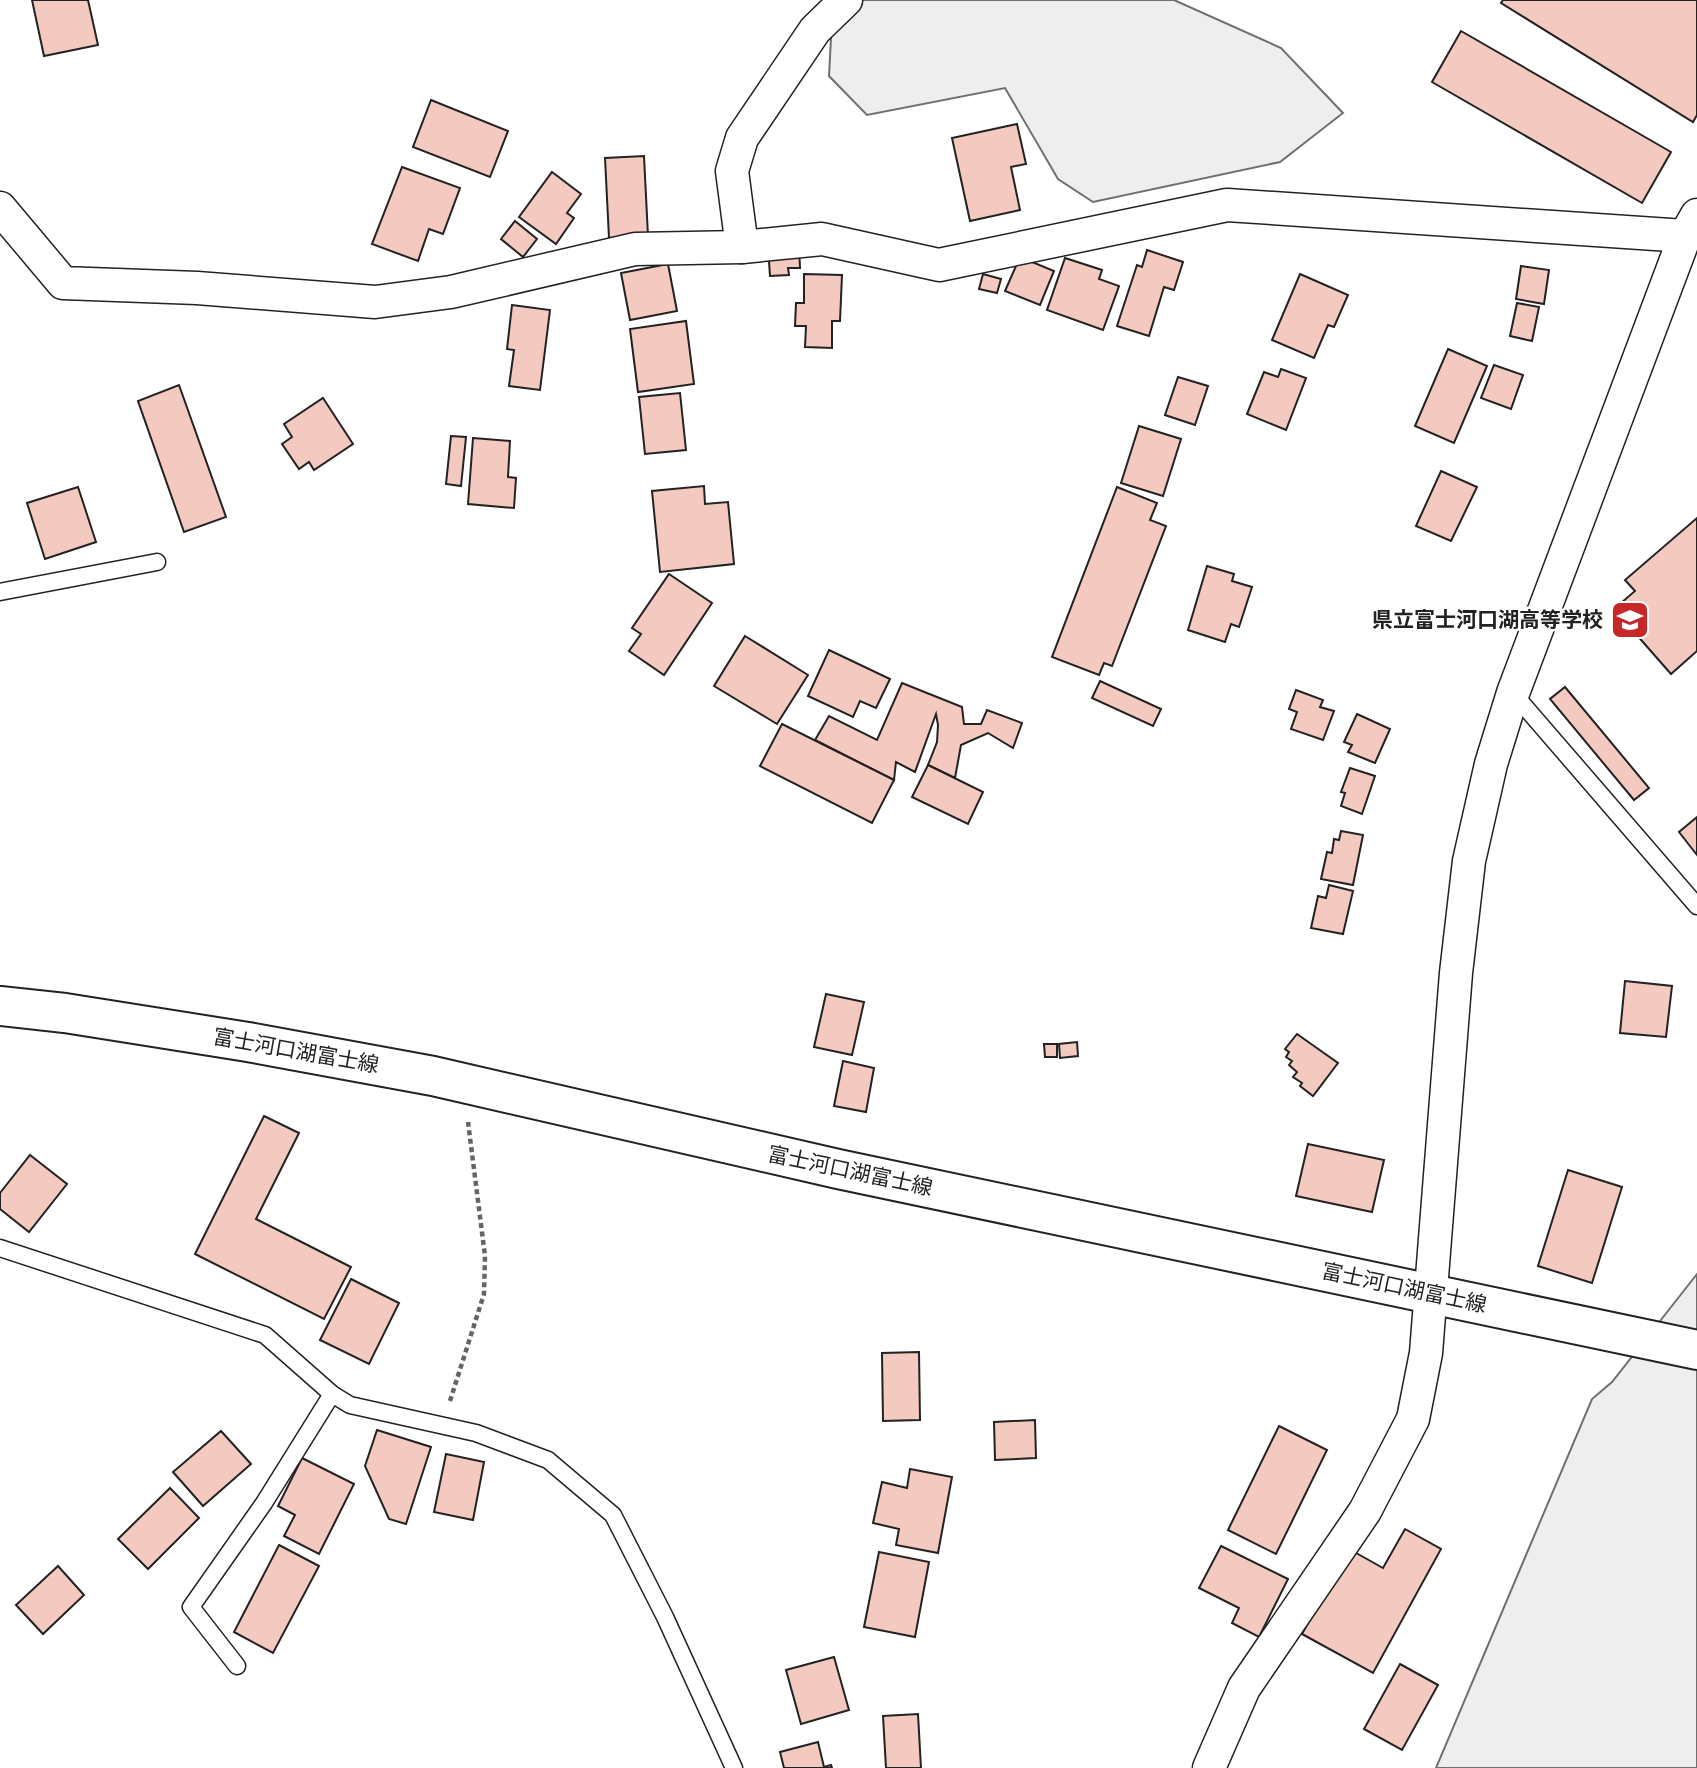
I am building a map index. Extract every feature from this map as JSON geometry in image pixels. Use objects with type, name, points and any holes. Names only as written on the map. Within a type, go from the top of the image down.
[{"type":"main road","name":"富士河口湖富士線","points":[[0,1006],[65,1013],[248,1042],[464,1083],[838,1169],[1697,1350]]},
{"type":"street","points":[[742,247],[732,171],[742,138],[815,30],[846,0]]},
{"type":"street","points":[[0,208],[63,284],[197,288],[375,302],[451,292],[635,248],[742,247],[822,239],[939,265],[1227,205],[1691,226],[1513,693],[1491,764],[1469,861],[1456,973],[1426,1353],[1413,1419],[1365,1511],[1244,1688],[1209,1768]]},
{"type":"lane","points":[[0,592],[157,562]]},
{"type":"lane","points":[[1513,693],[1697,906]]},
{"type":"lane","points":[[0,1248],[265,1335],[332,1394],[350,1405],[476,1433],[548,1460],[613,1515],[665,1617],[734,1768]]},
{"type":"lane","points":[[237,1665],[191,1607],[264,1503],[332,1394]]},
{"type":"path","points":[[442,1425],[484,1294],[485,1256],[464,1083]]},
{"type":"shaded area","points":[[833,0],[1174,0],[1281,48],[1343,113],[1280,162],[1093,202],[1058,179],[1005,88],[867,115],[829,76]]},
{"type":"shaded area","points":[[1697,1274],[1697,1768],[1436,1768],[1592,1399],[1612,1382]]},
{"type":"building","points":[[32,0],[88,0],[98,45],[44,56]]},
{"type":"building","points":[[1503,0],[1697,0],[1697,115],[1693,122],[1501,3]]},
{"type":"building","points":[[1461,31],[1671,152],[1642,203],[1432,82]]},
{"type":"building","points":[[431,100],[508,131],[490,177],[413,147]]},
{"type":"building","points":[[1017,124],[1026,164],[1011,167],[1020,210],[970,221],[952,138]]},
{"type":"building","points":[[644,156],[648,236],[609,238],[605,158]]},
{"type":"building","points":[[402,167],[460,188],[443,234],[429,229],[418,261],[372,244]]},
{"type":"building","points":[[552,172],[581,194],[567,213],[574,218],[556,244],[519,217]]},
{"type":"building","points":[[515,221],[537,239],[523,257],[501,239]]},
{"type":"building","points":[[799,246],[800,268],[788,268],[789,275],[770,276],[768,247]]},
{"type":"building","points":[[1147,250],[1183,262],[1174,290],[1164,287],[1149,336],[1117,326],[1137,265],[1142,267]]},
{"type":"building","points":[[1020,257],[1054,271],[1040,305],[1005,291]]},
{"type":"building","points":[[1065,258],[1102,270],[1099,279],[1119,286],[1103,330],[1047,310]]},
{"type":"building","points":[[668,264],[677,311],[630,320],[621,273]]},
{"type":"building","points":[[1521,266],[1549,270],[1544,304],[1516,299]]},
{"type":"building","points":[[804,274],[842,275],[840,321],[832,321],[832,348],[805,347],[806,326],[795,326],[796,303],[804,303]]},
{"type":"building","points":[[983,274],[1001,279],[997,293],[979,289]]},
{"type":"building","points":[[1300,274],[1348,295],[1334,327],[1328,325],[1314,358],[1272,340]]},
{"type":"building","points":[[1517,303],[1539,307],[1532,341],[1510,336]]},
{"type":"building","points":[[512,305],[550,310],[540,390],[509,386],[514,350],[507,349]]},
{"type":"building","points":[[686,321],[694,384],[638,392],[630,329]]},
{"type":"building","points":[[1448,349],[1487,366],[1454,443],[1415,426]]},
{"type":"building","points":[[1494,365],[1523,375],[1511,409],[1481,398]]},
{"type":"building","points":[[1281,369],[1306,378],[1286,430],[1247,414],[1264,372],[1278,377]]},
{"type":"building","points":[[1178,377],[1208,386],[1195,425],[1165,415]]},
{"type":"building","points":[[179,385],[226,517],[184,532],[138,401]]},
{"type":"building","points":[[680,393],[686,450],[645,454],[639,397]]},
{"type":"building","points":[[323,398],[353,444],[314,470],[309,462],[299,469],[282,444],[292,437],[284,424]]},
{"type":"building","points":[[1139,426],[1181,439],[1163,496],[1121,483]]},
{"type":"building","points":[[451,436],[466,437],[461,486],[446,484]]},
{"type":"building","points":[[473,438],[510,441],[508,477],[516,478],[514,508],[468,504]]},
{"type":"building","points":[[1441,471],[1477,487],[1451,541],[1416,526]]},
{"type":"building","points":[[704,486],[705,504],[728,502],[734,564],[660,572],[652,491]]},
{"type":"building","points":[[78,487],[96,542],[45,559],[27,503]]},
{"type":"building","points":[[1117,487],[1157,503],[1150,520],[1166,526],[1112,666],[1104,663],[1099,675],[1052,657]]},
{"type":"building","points":[[1697,518],[1697,651],[1671,674],[1614,609],[1635,591],[1625,580]]},
{"type":"building","points":[[1207,566],[1234,574],[1232,581],[1252,587],[1239,627],[1231,624],[1225,642],[1188,630]]},
{"type":"building","points":[[669,574],[712,603],[664,675],[629,651],[641,634],[632,628]]},
{"type":"building","points":[[745,636],[808,675],[777,724],[714,686]]},
{"type":"building","points":[[829,650],[890,679],[876,708],[860,701],[853,717],[808,696]]},
{"type":"building","points":[[1100,681],[1161,709],[1153,726],[1092,698]]},
{"type":"building","points":[[902,683],[962,707],[964,724],[981,724],[987,710],[1022,723],[1013,748],[988,733],[961,745],[955,778],[928,765],[937,742],[936,714],[915,772],[896,762],[894,780],[815,740],[829,716],[877,740]]},
{"type":"building","points":[[1565,687],[1649,788],[1634,800],[1550,699]]},
{"type":"building","points":[[1296,690],[1323,700],[1320,707],[1334,711],[1323,740],[1291,729],[1297,712],[1289,709]]},
{"type":"building","points":[[1357,714],[1390,729],[1375,763],[1348,752],[1352,745],[1344,742]]},
{"type":"building","points":[[782,724],[894,780],[872,823],[760,766]]},
{"type":"building","points":[[928,765],[983,792],[968,824],[912,797]]},
{"type":"building","points":[[1350,768],[1375,776],[1362,814],[1341,806],[1345,793],[1341,792]]},
{"type":"building","points":[[1697,817],[1697,855],[1679,832]]},
{"type":"building","points":[[1341,831],[1363,835],[1353,885],[1321,879],[1327,852],[1332,853],[1334,839],[1339,840]]},
{"type":"building","points":[[1329,885],[1353,891],[1343,934],[1311,928],[1318,896],[1326,898]]},
{"type":"building","points":[[1625,981],[1672,986],[1666,1037],[1620,1033]]},
{"type":"building","points":[[826,994],[864,1002],[852,1055],[814,1047]]},
{"type":"building","points":[[1297,1034],[1338,1063],[1313,1096],[1293,1077],[1297,1072],[1289,1065],[1292,1061],[1286,1057],[1289,1052],[1285,1049]]},
{"type":"building","points":[[1077,1042],[1078,1056],[1060,1058],[1059,1044]]},
{"type":"building","points":[[1044,1044],[1057,1044],[1057,1057],[1045,1057]]},
{"type":"building","points":[[843,1061],[874,1068],[866,1112],[834,1106]]},
{"type":"building","points":[[264,1116],[299,1133],[256,1219],[351,1267],[324,1319],[195,1254]]},
{"type":"building","points":[[1308,1144],[1384,1160],[1372,1212],[1296,1196]]},
{"type":"building","points":[[30,1155],[67,1184],[29,1232],[0,1209],[0,1193]]},
{"type":"building","points":[[1568,1170],[1622,1187],[1592,1283],[1538,1266]]},
{"type":"building","points":[[351,1279],[399,1303],[369,1364],[320,1340]]},
{"type":"building","points":[[919,1352],[920,1420],[883,1421],[882,1353]]},
{"type":"building","points":[[1035,1420],[1036,1458],[995,1460],[994,1422]]},
{"type":"building","points":[[1279,1426],[1327,1450],[1276,1554],[1228,1530]]},
{"type":"building","points":[[377,1430],[431,1447],[406,1524],[389,1519],[365,1466]]},
{"type":"building","points":[[221,1431],[251,1464],[203,1506],[173,1472]]},
{"type":"building","points":[[446,1454],[484,1462],[473,1520],[434,1512]]},
{"type":"building","points":[[302,1458],[354,1484],[319,1554],[284,1536],[295,1515],[278,1506]]},
{"type":"building","points":[[910,1469],[952,1477],[938,1553],[896,1545],[899,1529],[873,1523],[882,1482],[907,1488]]},
{"type":"building","points":[[170,1488],[199,1518],[148,1569],[118,1539]]},
{"type":"building","points":[[1405,1529],[1441,1549],[1373,1673],[1302,1634],[1349,1549],[1383,1568]]},
{"type":"building","points":[[279,1545],[319,1566],[273,1653],[234,1632]]},
{"type":"building","points":[[1221,1546],[1288,1579],[1259,1637],[1232,1623],[1239,1608],[1199,1588]]},
{"type":"building","points":[[879,1552],[929,1562],[915,1637],[864,1627]]},
{"type":"building","points":[[58,1566],[84,1595],[43,1634],[16,1605]]},
{"type":"building","points":[[834,1657],[849,1710],[801,1724],[786,1670]]},
{"type":"building","points":[[1400,1664],[1438,1685],[1402,1750],[1364,1729]]},
{"type":"building","points":[[918,1714],[921,1768],[886,1768],[883,1716]]},
{"type":"building","points":[[818,1742],[824,1767],[831,1765],[832,1768],[784,1768],[780,1752]]},
{"type":"place","name":"県立富士河口湖高等学校","points":[[1630,620]]}]
